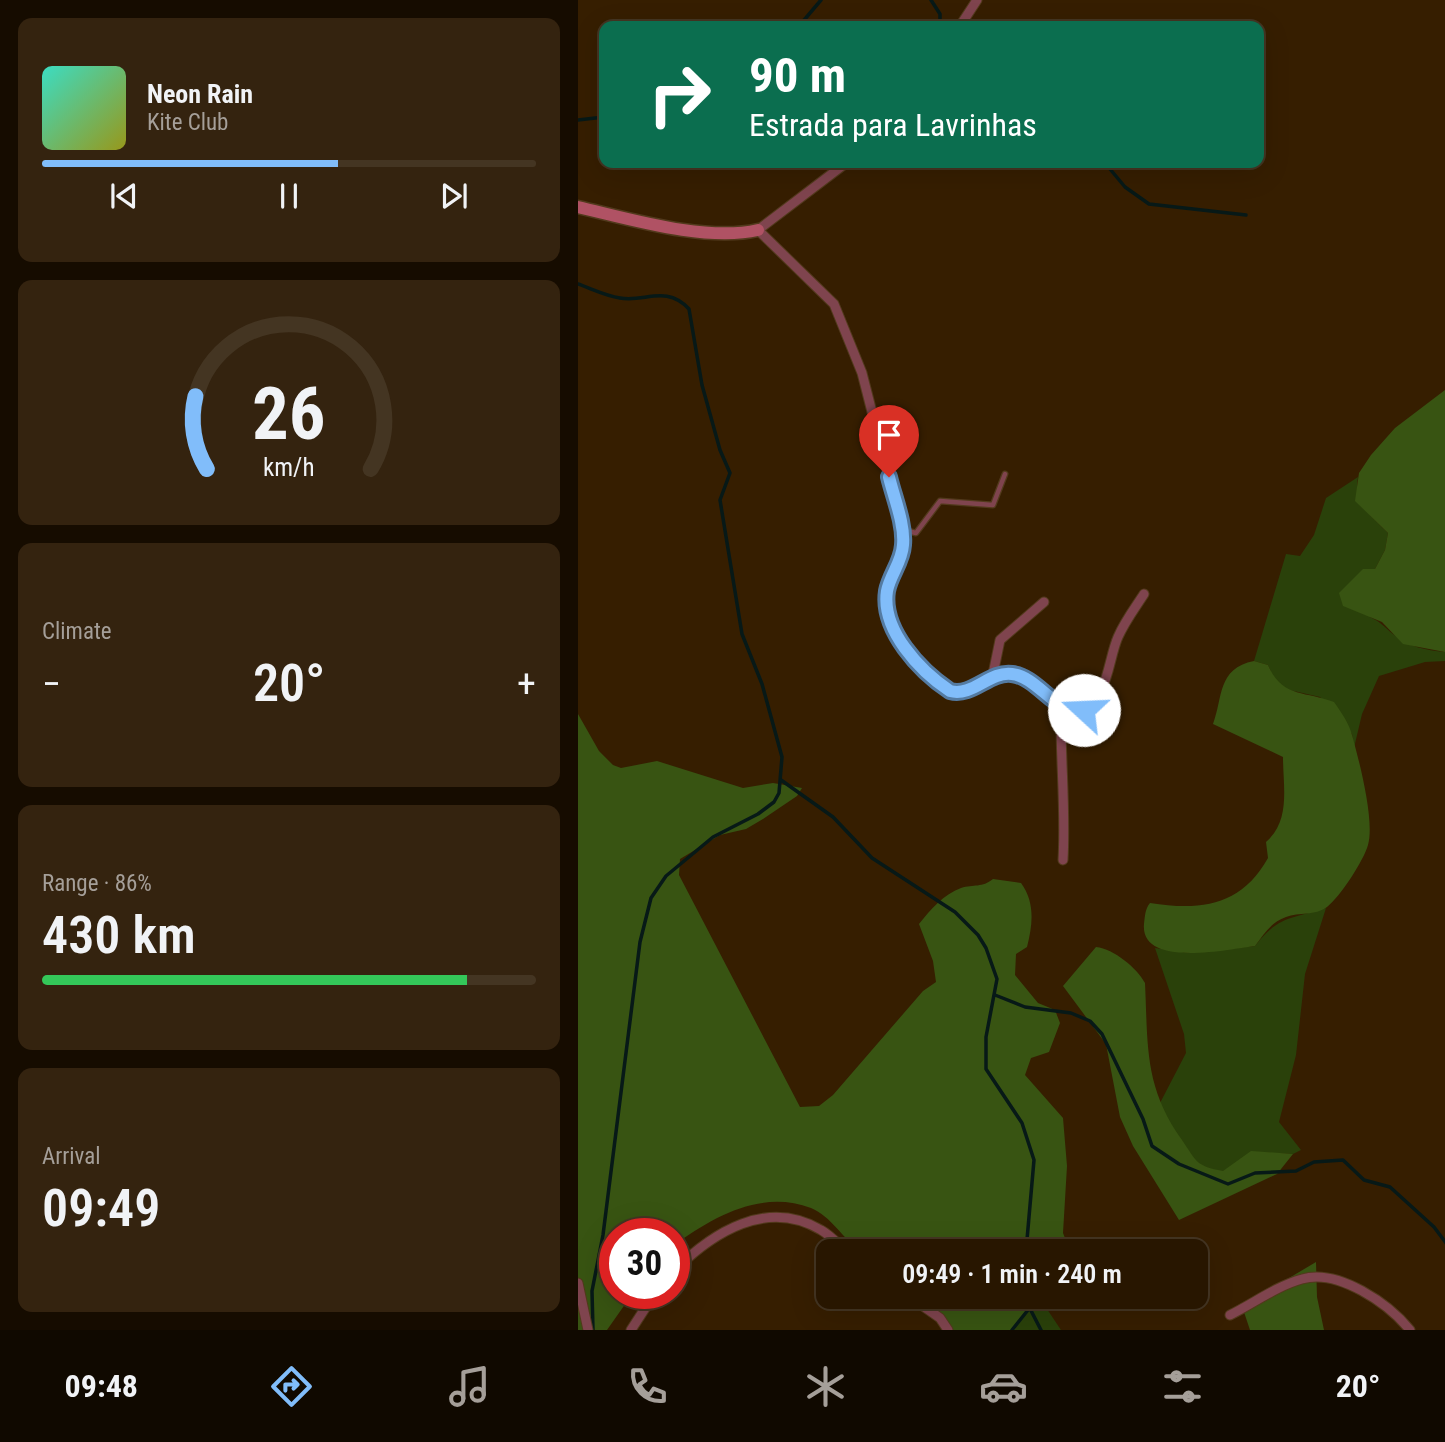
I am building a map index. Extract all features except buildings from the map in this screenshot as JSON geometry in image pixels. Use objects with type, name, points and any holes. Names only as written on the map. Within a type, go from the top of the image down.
[{"type":"street","points":[[963,21],[977,0]]},
{"type":"street","points":[[578,207],[692,230],[742,233],[758,230],[839,168]]},
{"type":"street","points":[[758,230],[834,304],[862,373],[902,529],[902,554],[890,579],[887,603],[898,636],[928,673],[950,691],[965,692],[992,678],[1014,674],[1061,705],[1079,711],[1090,706],[1102,690],[1113,649],[1124,624],[1144,594]]},
{"type":"street","points":[[992,678],[1000,640],[1044,602]]},
{"type":"street","points":[[1061,705],[1060,756],[1065,817],[1063,860]]},
{"type":"street","points":[[690,1258],[724,1231],[744,1221],[764,1217],[801,1221],[822,1230],[832,1239]]},
{"type":"street","points":[[1230,1315],[1294,1282],[1312,1277],[1351,1287],[1386,1308],[1410,1330]]},
{"type":"street","points":[[578,1283],[588,1330]]},
{"type":"street","points":[[631,1330],[645,1309]]},
{"type":"street","points":[[927,1309],[940,1318],[948,1330]]},
{"type":"lane","points":[[902,529],[916,533],[940,501],[993,505],[1005,474]]},
{"type":"green space","points":[[1445,390],[1445,652],[1403,644],[1382,622],[1343,606],[1339,593],[1363,569],[1375,569],[1385,550],[1388,533],[1355,501],[1359,473],[1395,428]]},
{"type":"green space","points":[[1358,477],[1361,502],[1388,533],[1385,550],[1375,569],[1370,617],[1411,645],[1445,652],[1445,661],[1425,662],[1379,676],[1362,714],[1354,748],[1352,734],[1320,697],[1285,689],[1274,679],[1268,665],[1254,661],[1286,554],[1300,556],[1314,535],[1326,498]]},
{"type":"green space","points":[[1254,661],[1268,665],[1274,676],[1287,688],[1334,702],[1347,722],[1365,790],[1370,834],[1368,845],[1345,887],[1322,910],[1281,919],[1268,929],[1255,946],[1208,952],[1171,952],[1156,947],[1147,938],[1144,924],[1150,903],[1203,905],[1232,895],[1257,874],[1268,858],[1266,842],[1279,824],[1284,802],[1283,757],[1213,724],[1227,677],[1233,670]]},
{"type":"green space","points":[[578,714],[599,751],[613,765],[621,768],[657,761],[743,788],[773,783],[802,788],[797,796],[746,829],[720,835],[680,859],[679,875],[800,1107],[819,1106],[833,1095],[923,991],[936,982],[933,961],[919,924],[933,908],[943,898],[961,888],[981,885],[993,879],[1021,883],[1031,906],[1031,930],[1027,947],[1016,954],[1015,975],[1038,1003],[1055,1010],[1060,1023],[1049,1052],[1031,1058],[1025,1075],[1063,1118],[1067,1166],[1063,1233],[1065,1239],[847,1239],[825,1216],[811,1208],[774,1202],[738,1209],[690,1235],[690,1218],[599,1218],[599,1309],[622,1309],[607,1330],[578,1330]]},
{"type":"green space","points":[[1326,908],[1305,974],[1296,1055],[1279,1122],[1301,1150],[1293,1154],[1251,1152],[1227,1170],[1212,1170],[1192,1158],[1184,1148],[1160,1103],[1186,1053],[1184,1034],[1155,948],[1189,953],[1255,946],[1279,923]]},
{"type":"green space","points":[[1096,947],[1110,951],[1124,960],[1145,983],[1148,1046],[1154,1084],[1170,1121],[1194,1158],[1202,1165],[1223,1171],[1251,1151],[1293,1154],[1277,1174],[1179,1220],[1133,1146],[1120,1117],[1106,1044],[1063,986]]},
{"type":"green space","points":[[1316,1262],[1317,1297],[1324,1330],[1250,1330],[1242,1306]]},
{"type":"green space","points":[[937,1309],[1030,1309],[1015,1330],[945,1330]]},
{"type":"green space","points":[[1029,1309],[1047,1309],[1061,1330],[1015,1330]]},
{"type":"waterway","points":[[803,21],[821,0]]},
{"type":"waterway","points":[[931,0],[940,14],[940,21]]},
{"type":"waterway","points":[[578,120],[599,118]]},
{"type":"waterway","points":[[1109,168],[1125,187],[1149,204],[1246,215]]},
{"type":"waterway","points":[[578,284],[620,298],[672,297],[689,309],[702,385],[720,450],[730,473],[720,500],[742,634],[762,684],[782,757],[779,793],[774,802],[758,814],[713,837],[666,876],[651,898],[640,942],[603,1235],[592,1291],[593,1330]]},
{"type":"waterway","points":[[781,780],[833,817],[872,858],[955,912],[978,935],[986,948],[997,979],[986,1037],[986,1069],[1022,1123],[1034,1160],[1027,1239]]},
{"type":"waterway","points":[[995,995],[1025,1007],[1071,1013],[1090,1021],[1102,1034],[1143,1119],[1152,1146],[1179,1164],[1228,1184],[1255,1173],[1296,1171],[1314,1162],[1343,1160],[1364,1180],[1390,1187],[1434,1227],[1446,1243]]},
{"type":"waterway","points":[[1030,1309],[1041,1330]]},
{"type":"waterway","points":[[1012,1330],[1028,1310]]},
{"type":"route","points":[[889,477],[904,544],[887,590],[888,615],[907,649],[928,673],[950,691],[965,692],[992,678],[1014,674],[1061,705],[1074,710],[1084,710]]}]
